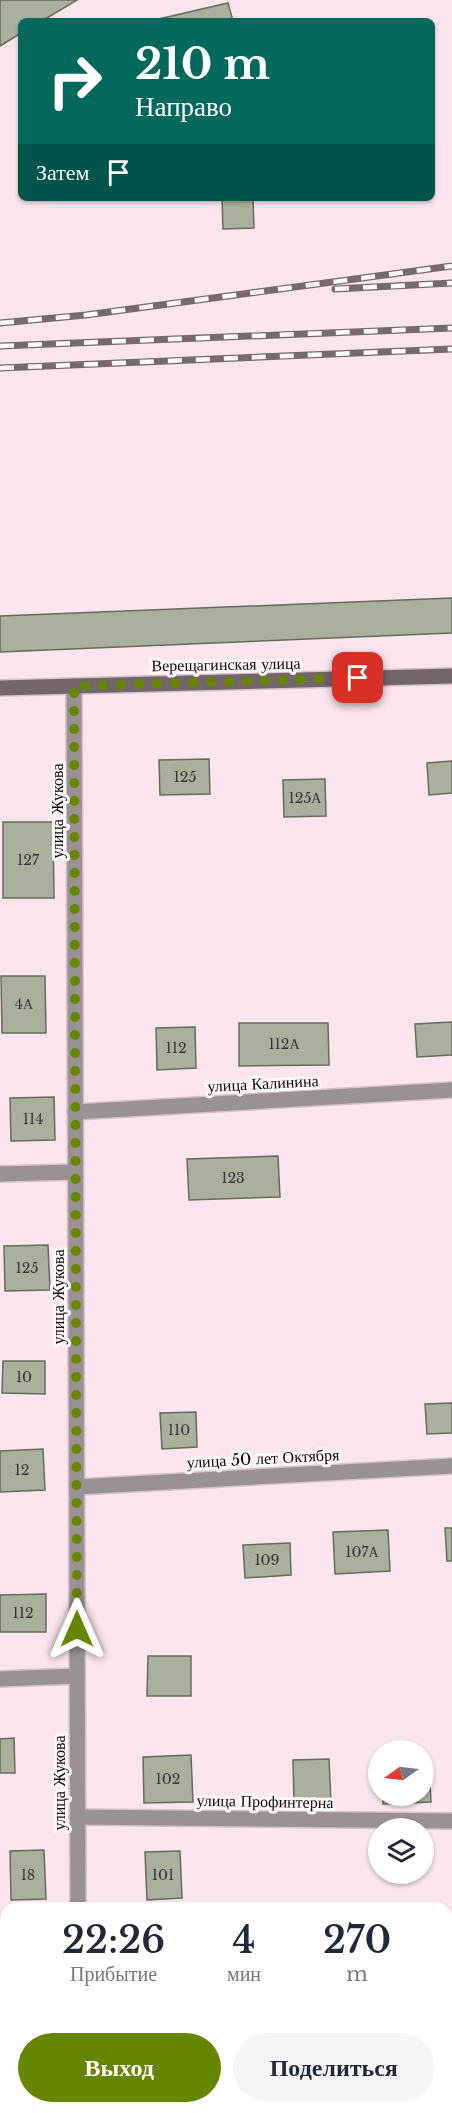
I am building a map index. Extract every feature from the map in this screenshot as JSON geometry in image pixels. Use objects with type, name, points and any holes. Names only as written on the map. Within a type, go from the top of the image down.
[{"type":"main road","name":"Верещагинская улица","points":[[0,688],[452,676]]},
{"type":"street","name":"улица Жукова","points":[[74,686],[78,1902]]},
{"type":"street","name":"улица Калинина","points":[[75,1112],[452,1090]]},
{"type":"street","points":[[0,1174],[75,1172]]},
{"type":"street","name":"улица 50 лет Октября","points":[[76,1487],[452,1466]]},
{"type":"street","points":[[0,1678],[77,1676]]},
{"type":"street","name":"улица Профинтерна","points":[[77,1817],[452,1821]]},
{"type":"building","points":[[0,0],[77,0],[47,18],[18,18],[18,35],[0,46]]},
{"type":"building","points":[[228,3],[232,18],[163,18]]},
{"type":"building","points":[[222,201],[253,201],[254,228],[223,229]]},
{"type":"building","points":[[452,598],[452,633],[0,652],[0,616]]},
{"type":"building","points":[[209,759],[210,794],[160,795],[159,760]]},
{"type":"building","points":[[452,761],[452,793],[429,795],[427,763]]},
{"type":"building","points":[[325,779],[326,816],[284,817],[283,780]]},
{"type":"building","points":[[3,822],[53,822],[54,898],[3,898]]},
{"type":"building","points":[[1,976],[45,976],[46,1033],[2,1033]]},
{"type":"building","points":[[452,1022],[452,1055],[417,1057],[415,1024]]},
{"type":"building","points":[[239,1023],[328,1023],[329,1065],[239,1066]]},
{"type":"building","points":[[195,1027],[196,1068],[157,1070],[156,1028]]},
{"type":"building","points":[[54,1097],[55,1140],[11,1141],[10,1098]]},
{"type":"building","points":[[278,1156],[280,1197],[189,1200],[187,1159]]},
{"type":"building","points":[[48,1245],[50,1290],[5,1291],[4,1246]]},
{"type":"building","points":[[3,1361],[45,1361],[45,1394],[2,1393]]},
{"type":"building","points":[[452,1403],[452,1433],[427,1434],[425,1404]]},
{"type":"building","points":[[196,1412],[197,1447],[162,1449],[160,1413]]},
{"type":"building","points":[[43,1449],[45,1490],[0,1492],[0,1451]]},
{"type":"building","points":[[445,1528],[452,1528],[452,1561],[447,1561]]},
{"type":"building","points":[[388,1530],[390,1571],[335,1574],[333,1532]]},
{"type":"building","points":[[290,1543],[291,1575],[245,1578],[243,1545]]},
{"type":"building","points":[[46,1594],[46,1632],[0,1632],[0,1595]]},
{"type":"building","points":[[148,1656],[191,1656],[191,1696],[147,1696]]},
{"type":"building","points":[[14,1738],[15,1773],[0,1773],[0,1739]]},
{"type":"building","points":[[191,1755],[193,1802],[144,1803],[143,1757]]},
{"type":"building","points":[[329,1759],[331,1801],[294,1802],[293,1760]]},
{"type":"building","points":[[44,1850],[46,1899],[11,1900],[10,1851]]},
{"type":"building","points":[[180,1851],[182,1898],[147,1900],[145,1852]]},
{"type":"railway","points":[[0,323],[86,315],[452,266]]},
{"type":"railway","points":[[335,289],[452,283]]},
{"type":"railway","points":[[0,346],[452,328]]},
{"type":"railway","points":[[0,368],[452,349]]},
{"type":"route","points":[[77,1629],[74,686],[358,678]]}]
